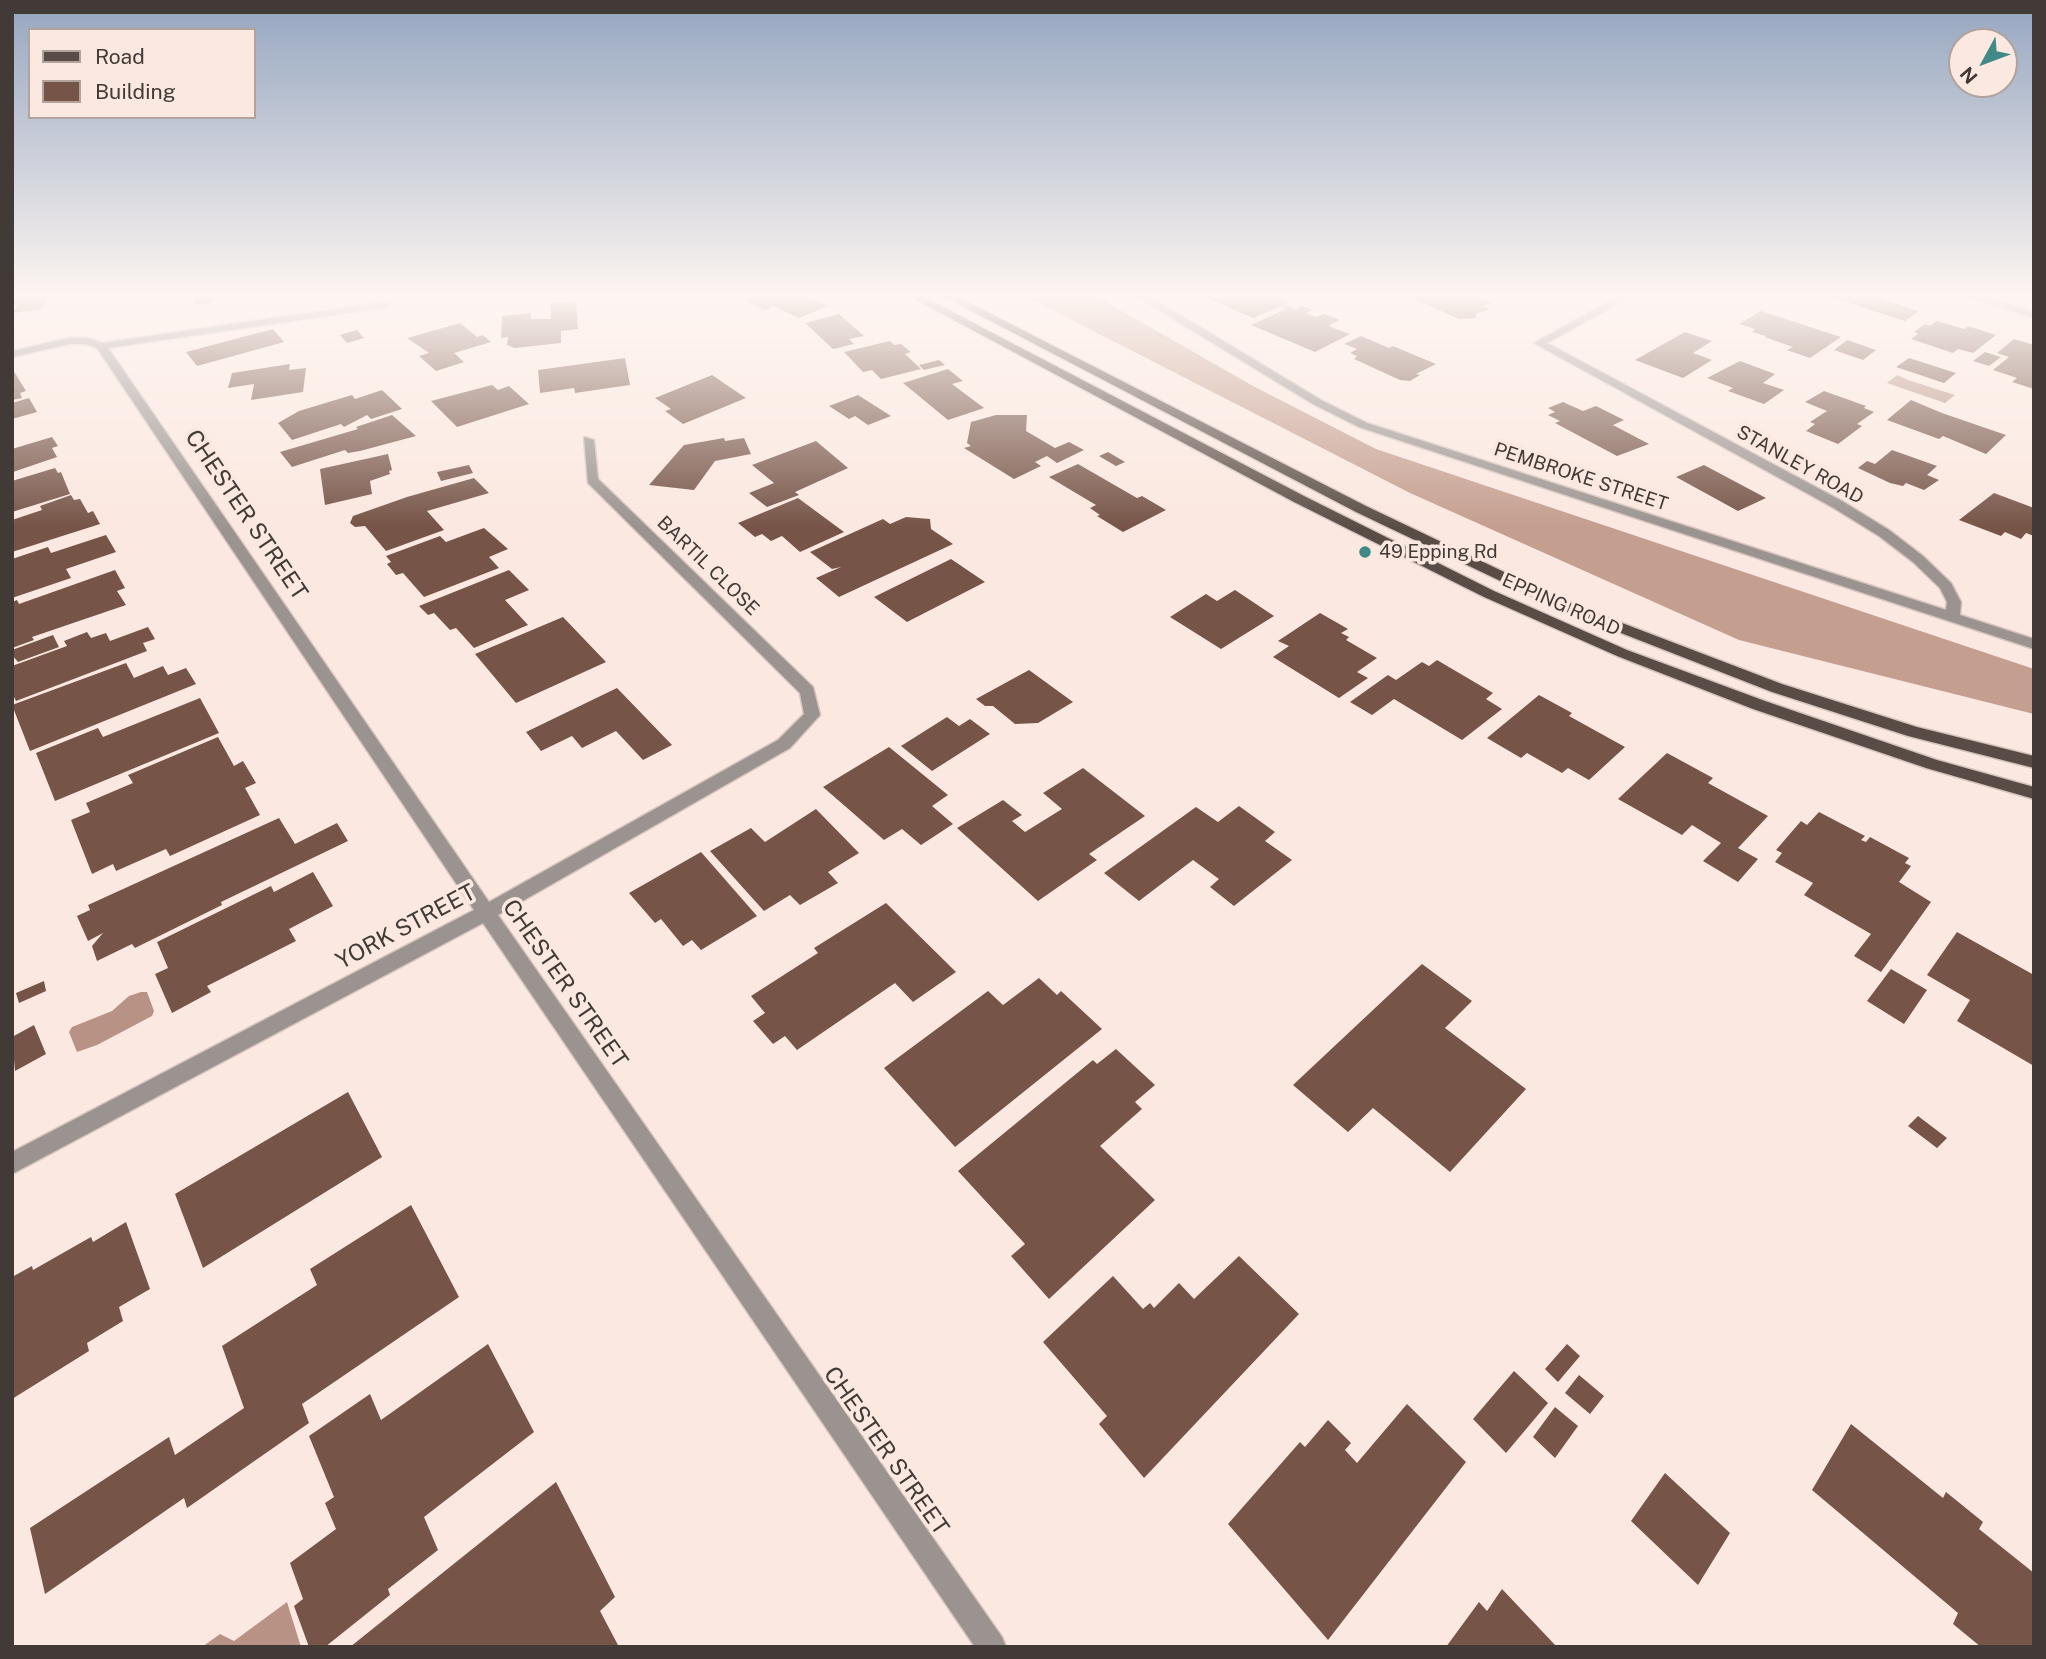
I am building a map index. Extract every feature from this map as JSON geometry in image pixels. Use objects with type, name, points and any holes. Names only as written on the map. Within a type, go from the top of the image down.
[{"type":"main road","name":"EPPING ROAD","points":[[1059,372],[1299,499],[1501,600],[1622,653],[1759,705],[1932,764],[2034,793]]},
{"type":"main road","name":"EPPING ROAD","points":[[1096,372],[1361,509],[1562,605],[1777,688],[1914,732],[2034,762]]},
{"type":"street","name":"CHESTER STREET","points":[[119,372],[486,913],[992,1647]]},
{"type":"street","name":"PEMBROKE STREET","points":[[1268,372],[1317,402],[1363,425],[2034,644]]},
{"type":"street","name":"STANLEY ROAD","points":[[1593,372],[1837,504],[1884,533],[1906,548],[1946,586],[1954,602],[1954,618]]},
{"type":"street","name":"BARTIL CLOSE","points":[[588,440],[592,480],[808,691],[812,715]]},
{"type":"street","name":"YORK STREET","points":[[12,1164],[486,913],[784,744],[812,715]]},
{"type":"shaded area","points":[[1174,372],[1229,372],[1376,449],[2034,669],[2034,714],[1739,640],[1410,493]]},
{"type":"shaded area","points":[[1897,375],[1955,395],[1945,403],[1887,383]]},
{"type":"shaded area","points":[[147,992],[154,1011],[152,1016],[97,1045],[77,1052],[69,1032],[72,1027],[112,1011],[129,996]]},
{"type":"shaded area","points":[[287,1602],[301,1647],[202,1647],[220,1634],[234,1641]]},
{"type":"building","points":[[12,372],[15,372],[26,391],[20,393],[22,398],[12,400]]},
{"type":"building","points":[[305,372],[303,392],[251,400],[254,384],[228,388],[232,373]]},
{"type":"building","points":[[538,372],[628,372],[630,385],[575,393],[574,388],[540,393]]},
{"type":"building","points":[[874,372],[907,372],[881,379]]},
{"type":"building","points":[[937,372],[952,372],[963,381],[952,384],[984,408],[948,420],[903,383]]},
{"type":"building","points":[[1383,372],[1419,372],[1416,374],[1420,375],[1410,381],[1400,380]]},
{"type":"building","points":[[1668,372],[1692,372],[1683,378]]},
{"type":"building","points":[[1718,372],[1771,372],[1775,374],[1763,383],[1784,390],[1764,404],[1728,391],[1733,388],[1707,378]]},
{"type":"building","points":[[1912,372],[1956,373],[1944,383]]},
{"type":"building","points":[[2000,372],[2034,372],[2034,389],[2012,382],[2017,378]]},
{"type":"building","points":[[712,375],[746,398],[683,424],[665,411],[671,409],[655,398]]},
{"type":"building","points":[[492,385],[498,390],[509,386],[529,404],[457,427],[431,401]]},
{"type":"building","points":[[382,390],[402,409],[371,419],[367,415],[344,427],[341,424],[292,440],[278,423],[299,411],[352,395],[355,399]]},
{"type":"building","points":[[1824,391],[1866,406],[1864,408],[1874,412],[1857,424],[1862,426],[1838,444],[1806,431],[1815,424],[1810,422],[1827,411],[1805,402]]},
{"type":"building","points":[[858,395],[891,416],[868,425],[855,416],[849,419],[829,406]]},
{"type":"building","points":[[29,398],[37,412],[12,419],[12,403]]},
{"type":"building","points":[[1911,400],[2006,435],[1986,454],[1943,436],[1939,439],[1887,420]]},
{"type":"building","points":[[1563,402],[1583,411],[1596,406],[1624,420],[1613,425],[1649,444],[1617,456],[1555,423],[1560,421],[1548,415],[1555,412],[1548,408]]},
{"type":"building","points":[[392,415],[416,436],[360,451],[348,453],[345,450],[292,467],[280,452],[358,429],[356,427]]},
{"type":"building","points":[[996,415],[1027,415],[1026,431],[1055,448],[1069,442],[1084,450],[1057,463],[1047,456],[1035,462],[1041,466],[1014,479],[964,448],[971,446],[967,443],[971,422]]},
{"type":"building","points":[[52,437],[58,446],[52,448],[57,457],[13,472],[12,449]]},
{"type":"building","points":[[724,438],[725,441],[744,438],[751,454],[715,461],[694,490],[649,485],[684,445]]},
{"type":"building","points":[[816,441],[848,468],[795,492],[799,495],[767,507],[749,493],[774,483],[752,465]]},
{"type":"building","points":[[1892,450],[1937,466],[1927,475],[1939,480],[1924,490],[1906,483],[1903,486],[1890,483],[1858,468],[1867,461],[1875,464]]},
{"type":"building","points":[[1108,452],[1125,462],[1116,466],[1099,456]]},
{"type":"building","points":[[388,454],[392,470],[389,471],[390,474],[370,481],[372,494],[325,505],[320,469]]},
{"type":"building","points":[[1078,464],[1137,498],[1142,496],[1166,510],[1123,532],[1097,516],[1100,515],[1090,508],[1096,505],[1049,477]]},
{"type":"building","points":[[469,465],[473,473],[441,481],[437,472]]},
{"type":"building","points":[[1704,465],[1766,498],[1738,511],[1676,477]]},
{"type":"building","points":[[55,468],[58,473],[61,472],[70,494],[12,512],[12,481]]},
{"type":"building","points":[[474,478],[489,493],[427,511],[444,530],[386,551],[365,526],[355,527],[350,523],[353,516]]},
{"type":"building","points":[[1994,493],[2034,508],[2034,536],[2026,533],[2021,539],[2005,532],[2001,536],[1959,520]]},
{"type":"building","points":[[71,495],[74,500],[80,499],[88,513],[93,511],[100,524],[12,552],[12,520],[42,510],[40,506]]},
{"type":"building","points":[[798,498],[844,532],[800,552],[782,536],[771,541],[762,534],[755,537],[738,523]]},
{"type":"building","points":[[906,517],[930,519],[931,529],[953,544],[839,597],[816,578],[841,567],[832,569],[810,552],[883,519],[890,524]]},
{"type":"building","points":[[484,528],[508,549],[489,557],[499,568],[424,597],[403,573],[396,575],[387,564],[391,562],[386,556],[440,536],[446,542]]},
{"type":"building","points":[[106,535],[116,552],[66,569],[71,578],[12,598],[12,559],[48,547],[51,553]]},
{"type":"building","points":[[951,559],[985,582],[907,622],[874,597]]},
{"type":"building","points":[[115,570],[125,588],[117,591],[126,605],[32,637],[34,640],[12,648],[12,602],[17,600],[19,604]]},
{"type":"building","points":[[509,570],[529,590],[505,600],[528,625],[474,648],[456,628],[450,630],[434,613],[428,615],[419,606]]},
{"type":"building","points":[[1235,590],[1274,616],[1221,649],[1170,617],[1206,594],[1217,601]]},
{"type":"building","points":[[1320,613],[1348,629],[1341,633],[1349,637],[1346,640],[1377,658],[1357,672],[1368,678],[1339,698],[1273,657],[1289,646],[1278,641]]},
{"type":"building","points":[[563,617],[606,662],[516,703],[475,654]]},
{"type":"building","points":[[148,627],[155,639],[143,643],[147,651],[16,701],[12,693],[12,666],[67,646],[64,641],[87,632],[91,638],[106,633],[110,641]]},
{"type":"building","points":[[53,635],[59,647],[18,662],[12,655],[12,650]]},
{"type":"building","points":[[1437,660],[1493,693],[1486,699],[1502,709],[1462,740],[1394,699],[1372,715],[1350,702],[1388,675],[1396,680],[1422,662],[1429,666]]},
{"type":"building","points":[[126,663],[134,678],[163,666],[168,675],[186,668],[196,684],[30,751],[12,705]]},
{"type":"building","points":[[1029,670],[1073,702],[1038,723],[1015,724],[993,706],[985,706],[976,699]]},
{"type":"building","points":[[617,688],[672,745],[643,760],[616,731],[582,748],[572,736],[541,751],[526,732]]},
{"type":"building","points":[[1539,695],[1572,713],[1569,716],[1625,747],[1589,780],[1568,768],[1562,773],[1527,753],[1521,758],[1487,738]]},
{"type":"building","points":[[200,698],[219,733],[55,801],[36,753],[98,728],[103,737]]},
{"type":"building","points":[[947,717],[959,726],[970,719],[990,734],[932,771],[901,746]]},
{"type":"building","points":[[218,737],[234,766],[243,761],[256,783],[245,788],[260,815],[170,856],[166,849],[116,871],[113,864],[92,874],[71,820],[90,812],[86,803],[133,783],[128,775]]},
{"type":"building","points":[[889,747],[948,795],[932,806],[953,824],[921,845],[902,829],[884,840],[823,787]]},
{"type":"building","points":[[1667,753],[1713,778],[1708,783],[1768,816],[1738,848],[1758,859],[1738,882],[1703,861],[1721,843],[1692,825],[1682,835],[1618,799]]},
{"type":"building","points":[[1083,768],[1145,816],[1089,854],[1097,860],[1038,901],[957,828],[1003,800],[1022,815],[1012,821],[1025,832],[1062,809],[1043,793]]},
{"type":"building","points":[[1239,806],[1275,832],[1265,841],[1292,860],[1234,906],[1210,887],[1219,879],[1193,860],[1139,901],[1104,873],[1196,807],[1218,822]]},
{"type":"building","points":[[816,809],[859,853],[828,872],[838,883],[800,905],[790,895],[764,911],[710,851],[751,828],[765,842]]},
{"type":"building","points":[[1819,812],[1865,836],[1861,840],[1866,842],[1870,837],[1909,858],[1905,863],[1911,866],[1899,882],[1931,902],[1881,972],[1854,956],[1871,934],[1804,895],[1813,883],[1775,862],[1782,853],[1776,850],[1801,821],[1807,825]]},
{"type":"building","points":[[279,818],[295,844],[337,823],[348,841],[221,902],[222,905],[135,948],[132,944],[97,961],[92,946],[103,933],[88,941],[77,916],[90,910],[88,905]]},
{"type":"building","points":[[701,852],[757,916],[701,950],[692,940],[683,946],[661,919],[655,923],[629,893]]},
{"type":"building","points":[[313,872],[333,906],[289,929],[296,941],[207,986],[211,992],[172,1013],[155,974],[168,968],[157,942],[271,886],[274,892]]},
{"type":"building","points":[[886,903],[956,972],[913,1002],[895,983],[797,1050],[785,1036],[773,1044],[753,1021],[765,1013],[751,996],[818,953],[814,948]]},
{"type":"building","points":[[1957,932],[2034,975],[2034,1066],[1957,1021],[1970,1000],[1927,975]]},
{"type":"building","points":[[1422,964],[1472,1001],[1445,1028],[1526,1089],[1450,1172],[1373,1108],[1348,1132],[1293,1085]]},
{"type":"building","points":[[1891,969],[1927,990],[1904,1024],[1867,1001]]},
{"type":"building","points":[[1039,978],[1057,995],[1061,991],[1102,1029],[955,1147],[884,1068],[988,991],[1003,1005]]},
{"type":"building","points":[[44,981],[46,991],[19,1003],[16,993]]},
{"type":"building","points":[[34,1025],[46,1054],[15,1071],[12,1037]]},
{"type":"building","points":[[1116,1049],[1155,1085],[1135,1102],[1142,1109],[1100,1146],[1155,1200],[1049,1299],[1011,1256],[1025,1244],[958,1171],[1093,1060],[1097,1064]]},
{"type":"building","points":[[348,1092],[382,1157],[203,1268],[175,1194]]},
{"type":"building","points":[[1918,1116],[1947,1138],[1937,1148],[1908,1126]]},
{"type":"building","points":[[411,1205],[459,1297],[302,1404],[309,1423],[187,1508],[184,1498],[45,1594],[30,1528],[169,1437],[175,1455],[244,1408],[222,1346],[317,1285],[310,1269]]},
{"type":"building","points":[[126,1222],[150,1289],[119,1307],[123,1321],[87,1343],[89,1351],[12,1399],[12,1277],[32,1266],[33,1270],[91,1237],[93,1242]]},
{"type":"building","points":[[1239,1256],[1299,1314],[1144,1478],[1099,1424],[1107,1416],[1043,1342],[1113,1276],[1143,1309],[1150,1303],[1154,1308],[1179,1283],[1194,1299]]},
{"type":"building","points":[[488,1344],[534,1432],[424,1517],[438,1550],[388,1589],[390,1595],[325,1647],[309,1647],[294,1606],[303,1599],[290,1563],[336,1529],[325,1503],[334,1497],[309,1436],[370,1394],[381,1420]]},
{"type":"building","points":[[1567,1344],[1580,1356],[1558,1382],[1545,1369]]},
{"type":"building","points":[[1514,1371],[1548,1403],[1506,1453],[1473,1419]]},
{"type":"building","points":[[1579,1375],[1604,1396],[1590,1414],[1565,1393]]},
{"type":"building","points":[[1407,1404],[1466,1462],[1328,1640],[1228,1524],[1300,1442],[1305,1447],[1328,1420],[1351,1443],[1345,1450],[1357,1463]]},
{"type":"building","points":[[1555,1407],[1578,1426],[1555,1458],[1533,1437]]},
{"type":"building","points":[[1851,1424],[1943,1498],[1946,1492],[1983,1522],[1979,1529],[2034,1573],[2034,1647],[1981,1647],[1953,1624],[1958,1613],[1812,1490]]},
{"type":"building","points":[[1665,1473],[1730,1533],[1698,1585],[1631,1521]]},
{"type":"building","points":[[556,1482],[615,1597],[600,1611],[619,1647],[350,1647]]},
{"type":"building","points":[[1502,1589],[1557,1647],[1446,1647],[1479,1602],[1487,1611]]},
{"type":"place","name":"49 Epping Rd","points":[[1365,552]]}]
